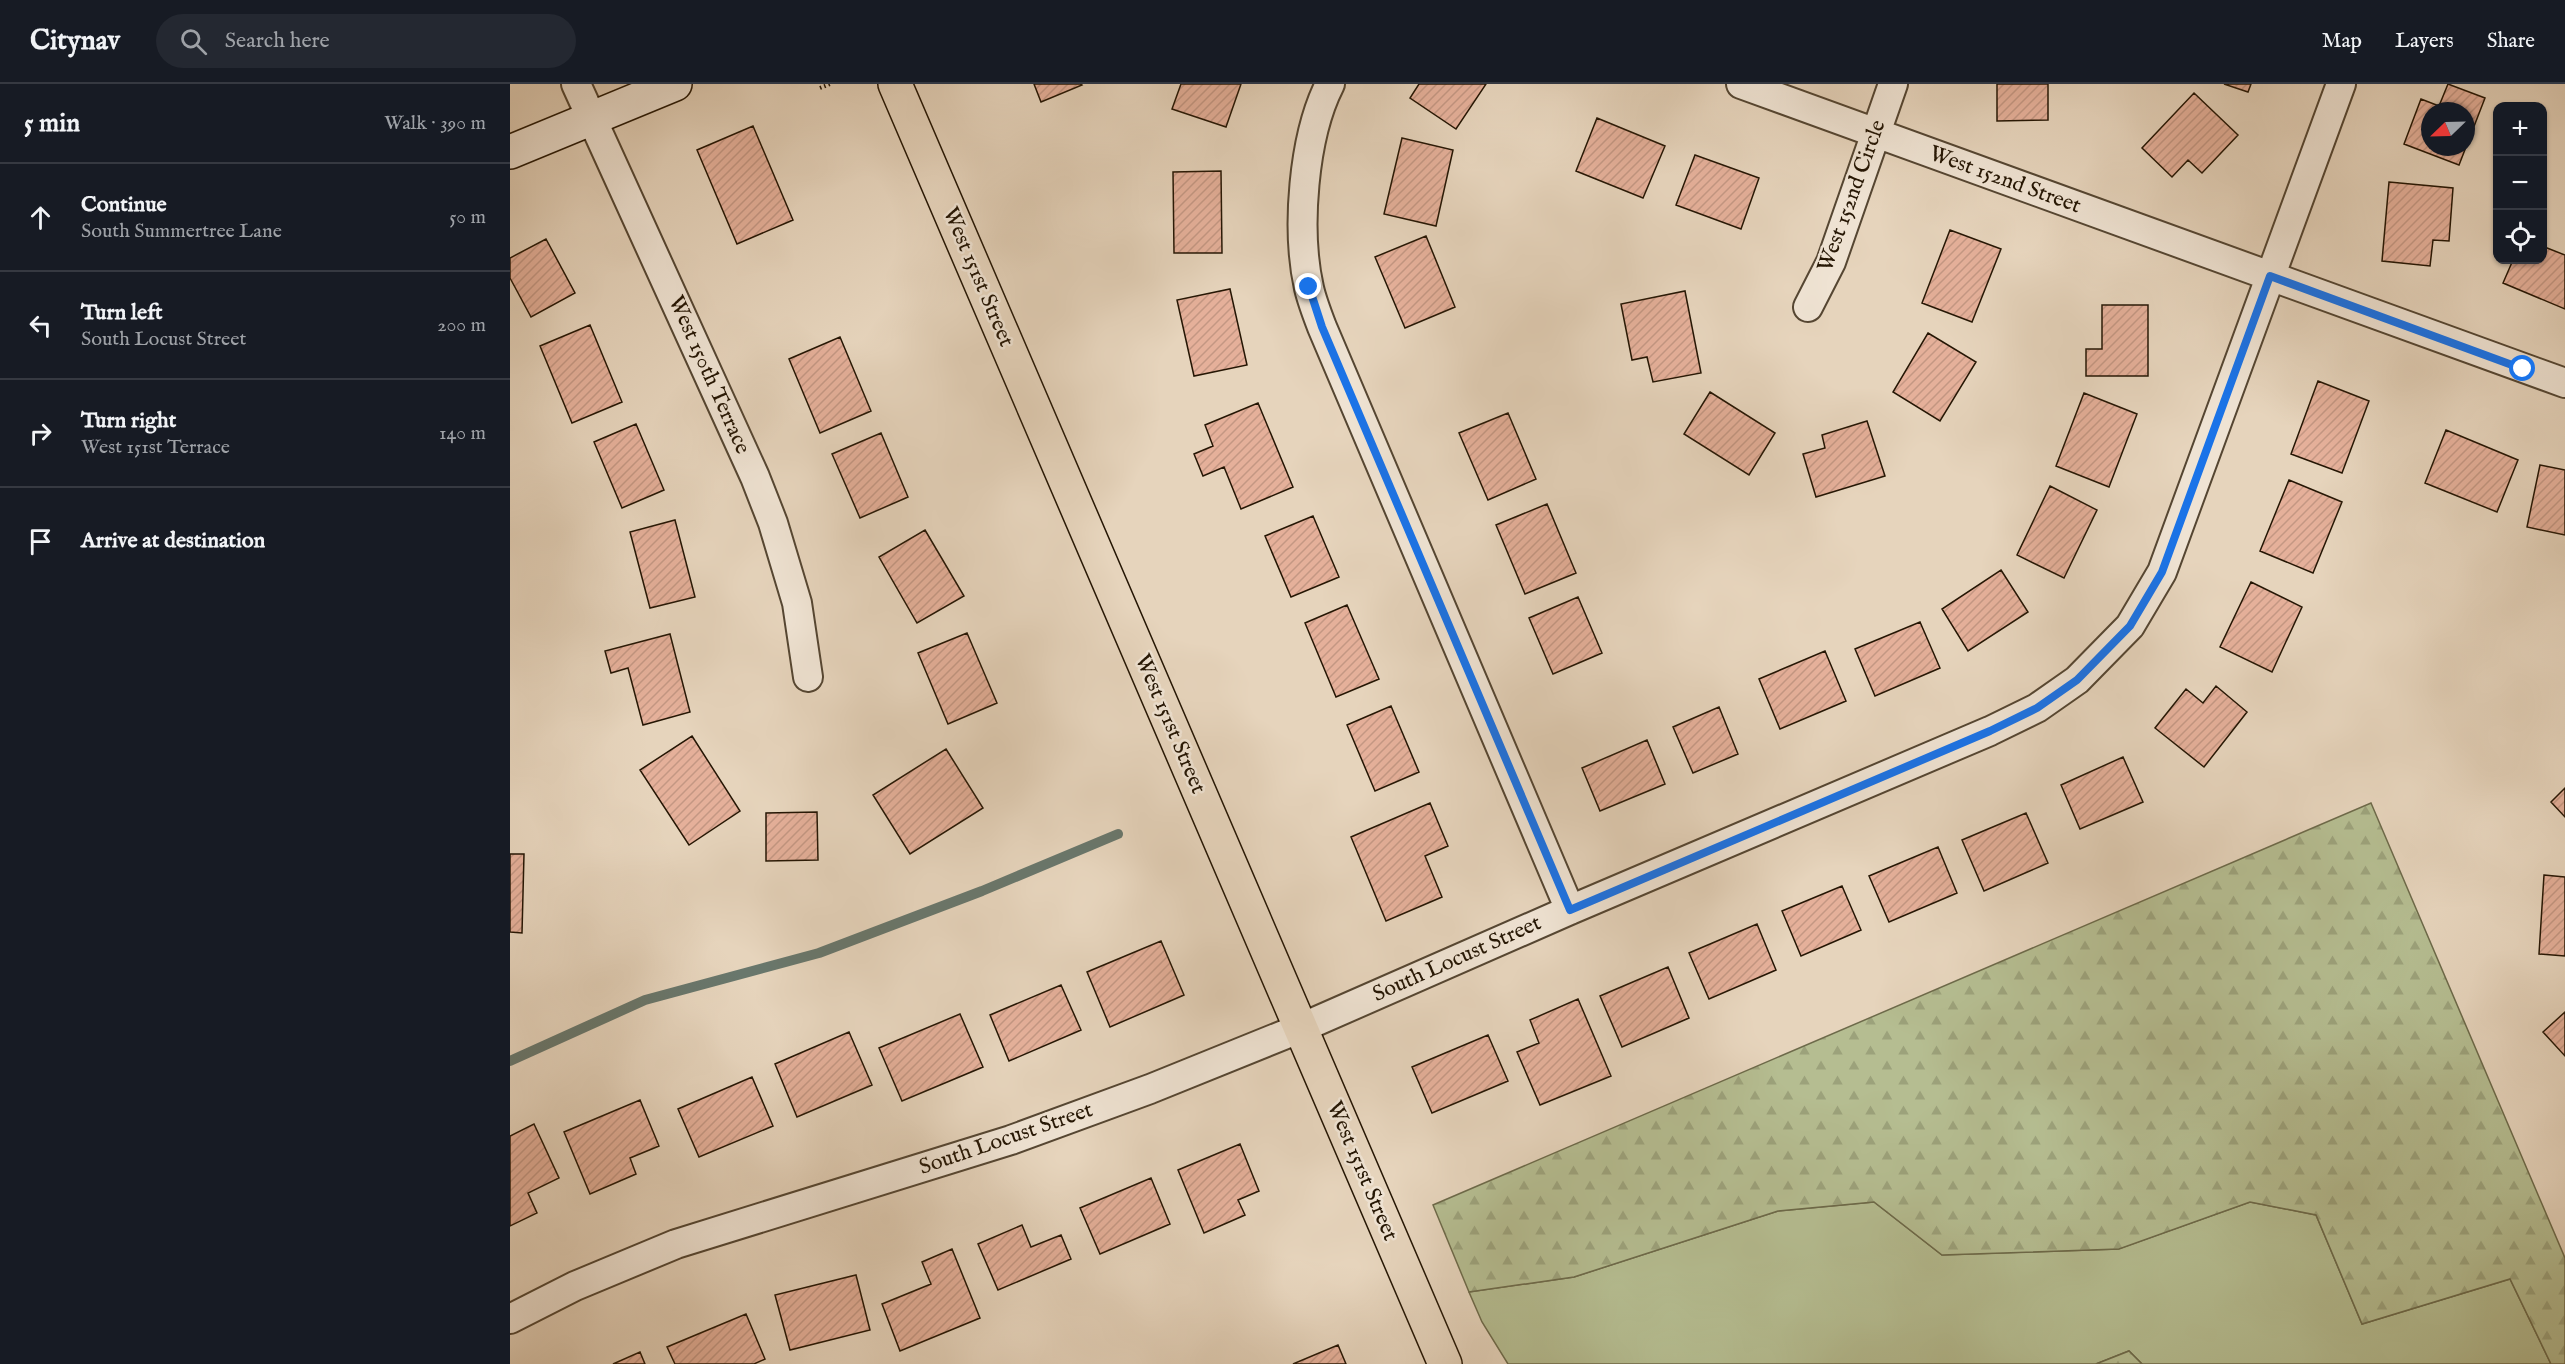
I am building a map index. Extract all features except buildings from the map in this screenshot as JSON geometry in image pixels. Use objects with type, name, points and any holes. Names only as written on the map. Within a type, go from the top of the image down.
[{"type":"main road","name":"West 151st Street","points":[[895,84],[1445,1364]]},
{"type":"street","name":"West 150th Terrace","points":[[576,84],[755,477],[773,523],[797,603],[808,677]]},
{"type":"street","points":[[510,152],[675,84]]},
{"type":"street","points":[[1330,84],[1316,122],[1304,183],[1303,238],[1309,287],[1322,327],[1570,910]]},
{"type":"street","name":"West 152nd Street","points":[[1741,84],[2565,383]]},
{"type":"street","name":"West 152nd Circle","points":[[1808,307],[1831,262],[1893,84]]},
{"type":"street","name":"South Locust Street","points":[[510,1319],[575,1286],[676,1244],[1011,1140],[1150,1089],[1301,1028],[1570,910],[1990,731],[2037,708],[2077,680],[2130,626],[2162,572],[2340,84]]},
{"type":"path","points":[[819,88],[830,84]]},
{"type":"green space","points":[[2371,803],[2565,1258],[2565,1364],[2551,1364],[2510,1279],[2362,1324],[2316,1215],[2250,1202],[2119,1249],[1942,1255],[1874,1202],[1778,1211],[1574,1277],[1469,1292],[1433,1205]]},
{"type":"green space","points":[[1874,1202],[1942,1255],[2118,1249],[2250,1202],[2316,1215],[2362,1324],[2510,1279],[2551,1364],[2142,1364],[2129,1351],[2096,1364],[1508,1364],[1482,1322],[1469,1292],[1574,1277],[1778,1211]]},
{"type":"green space","points":[[2129,1351],[2142,1364],[2096,1364]]},
{"type":"waterway","points":[[510,1061],[645,1000],[819,953],[982,891],[1118,834]]},
{"type":"route","points":[[1309,287],[1322,327],[1570,910],[1990,731],[2037,708],[2077,680],[2130,626],[2162,572],[2270,276],[2523,369]]}]
